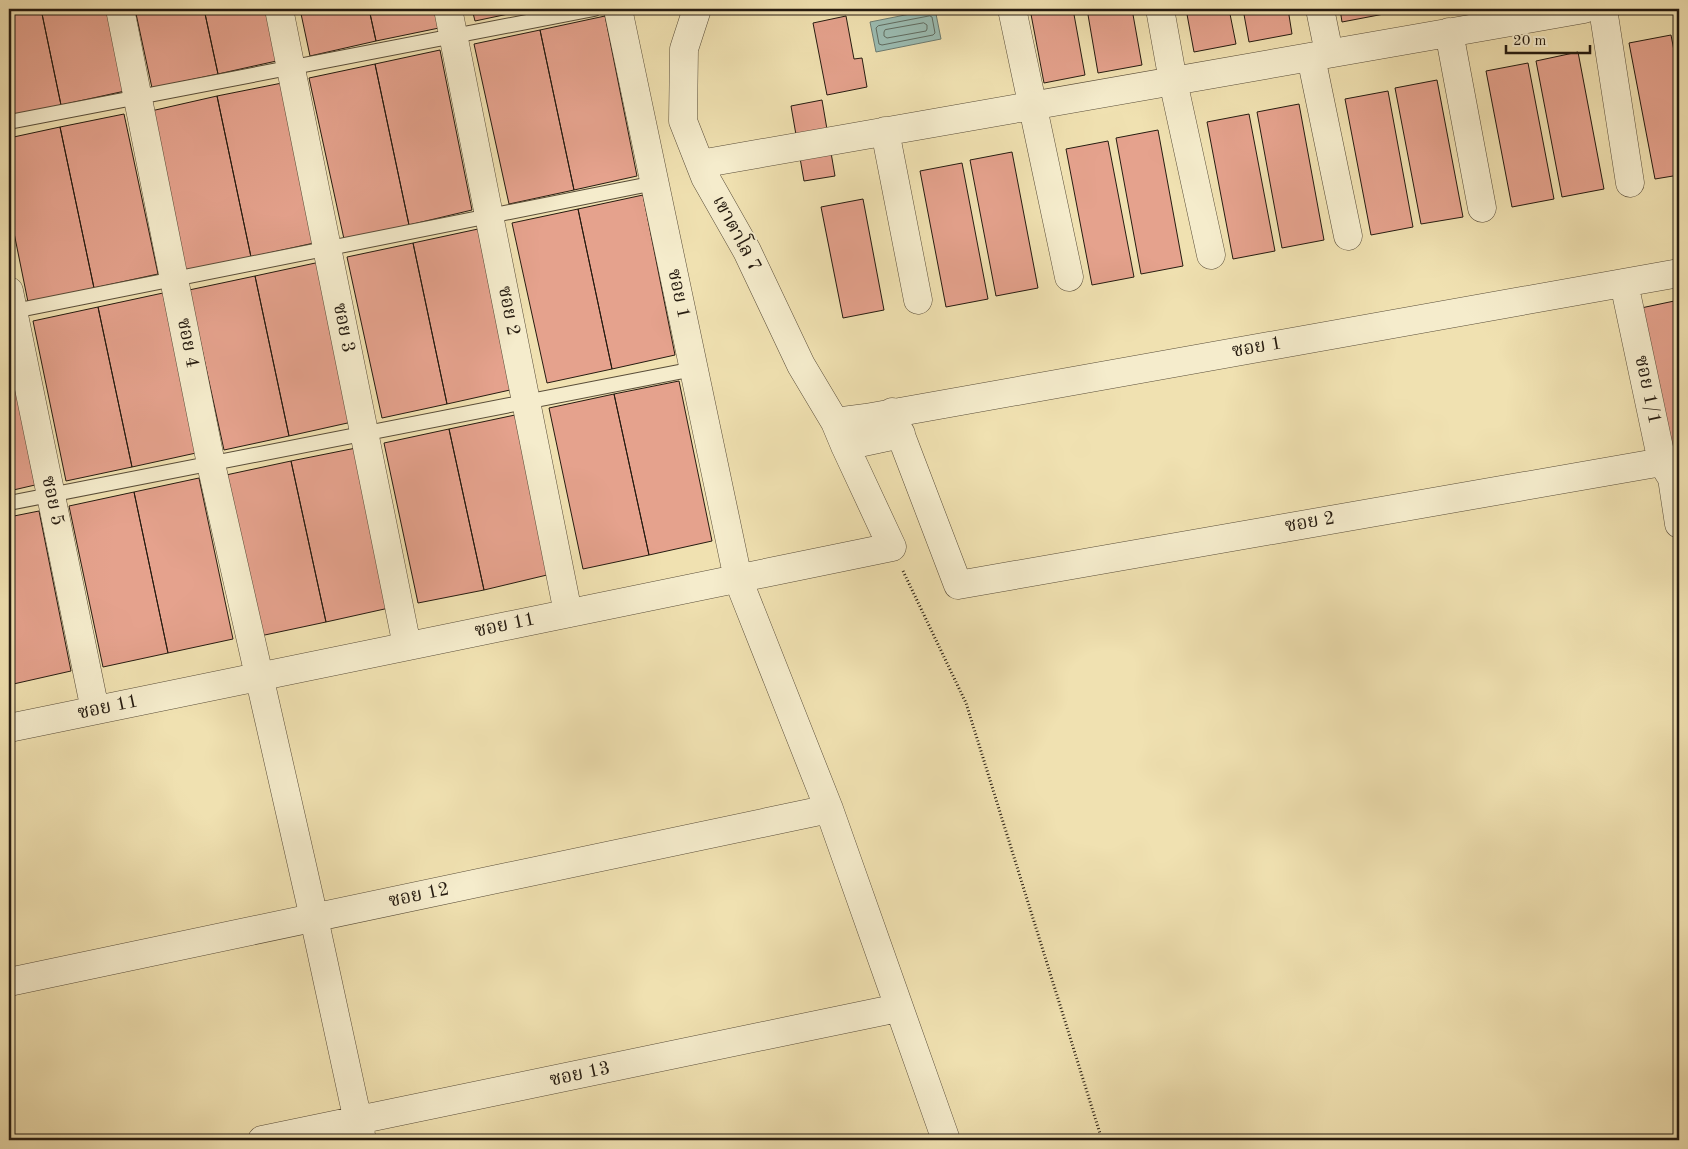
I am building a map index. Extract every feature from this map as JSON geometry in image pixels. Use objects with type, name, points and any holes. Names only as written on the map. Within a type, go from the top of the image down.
[{"type":"street","name":"ซอย 4","points":[[120,9],[211,464],[314,918],[359,1131]]},
{"type":"street","name":"ซอย 3","points":[[279,9],[407,646]]},
{"type":"street","name":"ซอย 2","points":[[448,9],[568,614]]},
{"type":"street","name":"ซอย 1","points":[[618,9],[738,579],[829,809],[946,1140]]},
{"type":"street","name":"เขาตาโล 7","points":[[697,9],[684,49],[683,121],[705,177],[746,251],[801,365],[835,422],[845,446]]},
{"type":"street","points":[[1012,9],[1069,277]]},
{"type":"street","points":[[1160,9],[1173,81],[1210,255]]},
{"type":"street","points":[[1320,9],[1320,55],[1348,236]]},
{"type":"street","points":[[700,164],[1320,55],[1461,23],[1584,9]]},
{"type":"street","points":[[1603,9],[1630,183]]},
{"type":"street","points":[[1461,23],[1482,208]]},
{"type":"street","points":[[886,131],[918,300]]},
{"type":"street","name":"ซอย 1","points":[[845,446],[896,423],[1679,273]]},
{"type":"street","name":"ซอย 1/1","points":[[1624,283],[1671,472],[1679,524]]},
{"type":"street","name":"ซอย 5","points":[[10,305],[95,710]]},
{"type":"street","name":"ซอย 1","points":[[835,422],[866,418],[896,423]]},
{"type":"street","name":"ซอย 2","points":[[896,423],[958,585],[1671,472]]},
{"type":"street","points":[[845,446],[892,547]]},
{"type":"street","name":"ซอย 11","points":[[9,728],[892,547]]},
{"type":"street","name":"ซอย 12","points":[[9,982],[829,809]]},
{"type":"street","name":"ซอย 13","points":[[262,1140],[359,1131],[898,1008]]},
{"type":"lane","points":[[9,122],[594,9]]},
{"type":"lane","points":[[10,305],[174,279],[655,183]]},
{"type":"lane","points":[[9,502],[694,369]]},
{"type":"path","points":[[892,547],[966,703],[1102,1140]]},
{"type":"water","points":[[935,9],[941,39],[876,52],[870,22]]},
{"type":"building","points":[[9,9],[41,9],[61,105],[9,116]]},
{"type":"building","points":[[41,9],[108,9],[125,91],[61,105]]},
{"type":"building","points":[[135,9],[204,9],[218,74],[152,88]]},
{"type":"building","points":[[204,9],[271,9],[281,60],[218,74]]},
{"type":"building","points":[[300,9],[369,9],[376,41],[310,56]]},
{"type":"building","points":[[369,9],[435,9],[439,28],[376,41]]},
{"type":"building","points":[[472,9],[532,9],[475,21]]},
{"type":"building","points":[[1030,9],[1073,9],[1085,75],[1044,83]]},
{"type":"building","points":[[1087,9],[1132,9],[1142,65],[1098,73]]},
{"type":"building","points":[[1186,9],[1229,9],[1236,44],[1194,52]]},
{"type":"building","points":[[1243,9],[1288,9],[1292,34],[1249,42]]},
{"type":"building","points":[[1340,9],[1383,9],[1384,14],[1342,22]]},
{"type":"building","points":[[605,16],[637,176],[574,190],[540,30]]},
{"type":"building","points":[[846,16],[854,59],[862,58],[867,87],[827,95],[813,23]]},
{"type":"building","points":[[540,30],[574,190],[509,204],[474,44]]},
{"type":"building","points":[[1671,35],[1679,77],[1679,175],[1655,179],[1629,43]]},
{"type":"building","points":[[440,50],[472,210],[409,225],[375,64]]},
{"type":"building","points":[[1578,52],[1604,189],[1562,197],[1536,61]]},
{"type":"building","points":[[1528,63],[1554,199],[1512,207],[1486,71]]},
{"type":"building","points":[[375,64],[409,225],[344,239],[309,78]]},
{"type":"building","points":[[1437,80],[1463,217],[1421,224],[1395,88]]},
{"type":"building","points":[[282,83],[314,243],[251,257],[217,96]]},
{"type":"building","points":[[1388,91],[1413,227],[1371,235],[1345,99]]},
{"type":"building","points":[[217,96],[251,257],[186,271],[151,111]]},
{"type":"building","points":[[822,100],[835,176],[804,181],[791,106]]},
{"type":"building","points":[[1299,104],[1324,240],[1282,248],[1257,112]]},
{"type":"building","points":[[124,114],[158,274],[94,288],[60,127]]},
{"type":"building","points":[[1249,114],[1275,251],[1233,259],[1207,122]]},
{"type":"building","points":[[60,127],[94,288],[28,302],[9,208],[9,138]]},
{"type":"building","points":[[1158,130],[1183,266],[1141,274],[1116,138]]},
{"type":"building","points":[[1108,141],[1134,277],[1092,285],[1066,149]]},
{"type":"building","points":[[1012,152],[1038,288],[996,296],[970,160]]},
{"type":"building","points":[[962,163],[988,299],[946,307],[920,171]]},
{"type":"building","points":[[643,195],[675,355],[612,369],[578,209]]},
{"type":"building","points":[[863,199],[884,310],[843,318],[821,207]]},
{"type":"building","points":[[578,209],[612,369],[547,383],[512,223]]},
{"type":"building","points":[[478,229],[510,390],[447,404],[413,243]]},
{"type":"building","points":[[413,243],[447,404],[382,418],[347,257]]},
{"type":"building","points":[[320,262],[352,422],[289,436],[255,276]]},
{"type":"building","points":[[255,276],[289,436],[224,450],[189,290]]},
{"type":"building","points":[[163,293],[196,453],[132,467],[98,307]]},
{"type":"building","points":[[1679,300],[1679,467],[1672,469],[1641,308]]},
{"type":"building","points":[[98,307],[132,467],[66,481],[33,321]]},
{"type":"building","points":[[9,355],[35,485],[9,491]]},
{"type":"building","points":[[679,381],[712,541],[649,555],[614,394]]},
{"type":"building","points":[[614,394],[649,555],[583,569],[549,408]]},
{"type":"building","points":[[515,415],[547,575],[484,590],[449,429]]},
{"type":"building","points":[[449,429],[484,590],[418,603],[384,443]]},
{"type":"building","points":[[356,448],[389,608],[326,622],[291,461]]},
{"type":"building","points":[[291,461],[326,622],[260,636],[226,475]]},
{"type":"building","points":[[199,478],[233,639],[168,653],[134,492]]},
{"type":"building","points":[[134,492],[168,653],[103,667],[69,506]]},
{"type":"building","points":[[39,511],[71,671],[9,685],[9,517]]}]
